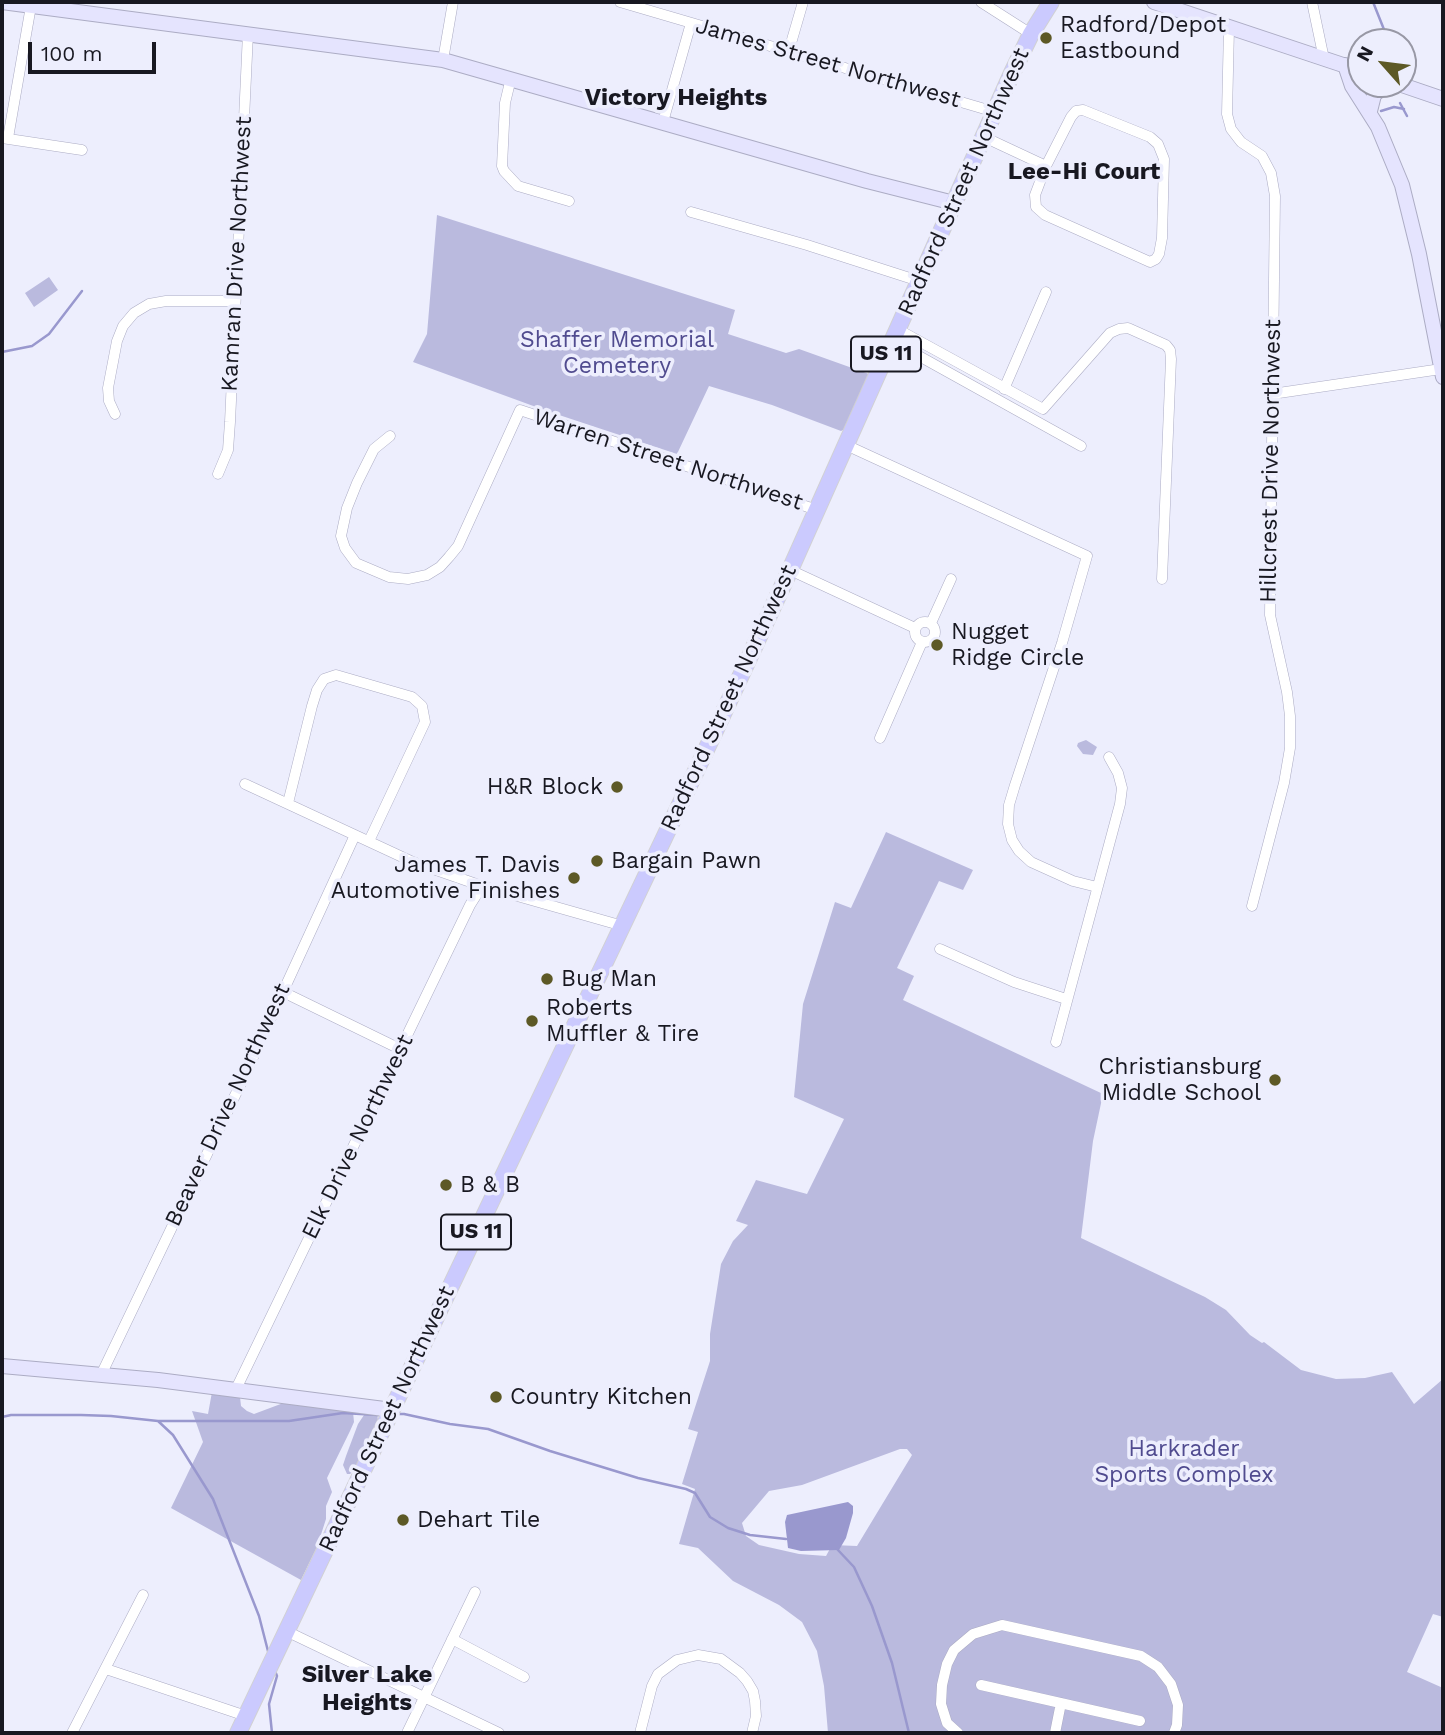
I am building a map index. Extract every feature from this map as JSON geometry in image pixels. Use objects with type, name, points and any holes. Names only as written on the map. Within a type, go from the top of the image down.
[{"type":"main road","name":"Radford Street Northwest","points":[[238,1733],[790,570],[995,112],[1031,34],[1051,2]]},
{"type":"street","points":[[2,2],[443,60],[954,204]]},
{"type":"street","points":[[443,60],[453,2]]},
{"type":"street","name":"James Street Northwest","points":[[620,2],[995,112]]},
{"type":"street","points":[[789,50],[803,2]]},
{"type":"street","points":[[981,2],[1031,34]]},
{"type":"street","points":[[1154,2],[1345,65],[1352,86],[1370,111],[1387,144],[1402,185],[1414,230],[1442,373],[1272,394]]},
{"type":"street","points":[[1312,2],[1324,59]]},
{"type":"street","points":[[23,4],[5,138],[82,150]]},
{"type":"street","points":[[663,122],[691,23]]},
{"type":"street","name":"Hillcrest Drive Northwest","points":[[1229,28],[1227,114],[1231,129],[1241,142],[1262,156],[1271,173],[1275,196],[1270,615],[1287,692],[1290,748],[1284,783],[1252,906]]},
{"type":"street","name":"Kamran Drive Northwest","points":[[218,474],[228,450],[248,33]]},
{"type":"street","points":[[511,78],[505,103],[504,171],[518,186],[569,201]]},
{"type":"street","points":[[1417,90],[1443,99]]},
{"type":"street","points":[[1370,111],[1373,98]]},
{"type":"street","points":[[1083,110],[1150,137],[1158,144],[1164,159],[1162,238],[1160,254],[1156,259],[1150,262],[1045,215],[1036,207],[1035,195],[1046,166],[1076,111],[1083,110]]},
{"type":"street","points":[[984,137],[1046,166]]},
{"type":"street","points":[[691,212],[819,248],[919,281]]},
{"type":"street","points":[[1004,389],[1046,292]]},
{"type":"street","points":[[115,414],[109,401],[108,388],[122,326],[134,313],[149,304],[166,301],[235,302]]},
{"type":"street","points":[[895,335],[1043,409],[1110,333],[1119,328],[1128,328],[1166,345],[1171,359],[1163,579]]},
{"type":"street","points":[[895,335],[1082,446]]},
{"type":"street","name":"Warren Street Northwest","points":[[390,436],[374,449],[357,483],[346,508],[341,536],[345,548],[356,563],[376,573],[408,579],[427,575],[440,567],[458,546],[520,410],[817,510]]},
{"type":"street","points":[[846,445],[1087,556],[1062,643],[1009,805],[1008,824],[1012,840],[1031,862],[1073,881],[1097,887]]},
{"type":"street","points":[[790,570],[915,628]]},
{"type":"street","points":[[931,623],[951,579]]},
{"type":"street","points":[[915,628],[924,622],[931,623]]},
{"type":"street","points":[[915,628],[915,635],[922,642],[928,642],[934,638],[936,632],[931,623]]},
{"type":"street","points":[[880,738],[922,642]]},
{"type":"street","points":[[288,803],[315,698],[324,679],[336,675],[412,697],[422,706],[425,722],[369,841]]},
{"type":"street","points":[[1056,1042],[1120,804],[1122,788],[1118,773],[1109,757]]},
{"type":"street","points":[[246,784],[413,862],[482,886],[622,926]]},
{"type":"street","name":"Beaver Drive Northwest","points":[[101,1375],[242,1081],[281,991],[355,835]]},
{"type":"street","name":"Elk Drive Northwest","points":[[236,1389],[470,905],[482,886]]},
{"type":"street","points":[[940,949],[1014,982],[1066,999]]},
{"type":"street","points":[[281,991],[400,1049]]},
{"type":"street","points":[[2,1366],[158,1380],[392,1410]]},
{"type":"street","points":[[407,1733],[475,1592]]},
{"type":"street","points":[[72,1733],[142,1595]]},
{"type":"street","points":[[958,1733],[947,1723],[941,1704],[947,1664],[954,1650],[973,1634],[1002,1625],[1141,1656],[1158,1667],[1171,1684],[1178,1705],[1174,1733]]},
{"type":"street","points":[[286,1631],[499,1733]]},
{"type":"street","points":[[452,1639],[524,1678]]},
{"type":"street","points":[[640,1733],[652,1686],[659,1674],[677,1660],[698,1655],[721,1660],[747,1681],[755,1701],[756,1716],[752,1733]]},
{"type":"street","points":[[106,1669],[246,1716]]},
{"type":"street","points":[[981,1685],[1140,1721]]},
{"type":"street","points":[[1055,1733],[1061,1703]]},
{"type":"green space","name":"Shaffer Memorial Cemetery","points":[[437,215],[735,310],[728,334],[786,353],[799,349],[869,374],[845,429],[841,431],[772,405],[709,386],[677,454],[547,411],[413,362],[427,334]]},
{"type":"green space","points":[[49,277],[58,290],[34,307],[25,293]]},
{"type":"green space","points":[[1086,740],[1097,747],[1093,755],[1083,754],[1077,746]]},
{"type":"green space","name":"Harkrader Sports Complex","points":[[886,832],[973,870],[963,890],[939,881],[897,968],[914,976],[903,1000],[1103,1094],[1093,1141],[1081,1238],[1205,1297],[1226,1310],[1250,1335],[1264,1342],[1301,1370],[1336,1379],[1365,1378],[1392,1372],[1414,1404],[1443,1379],[1443,1617],[1433,1614],[1407,1672],[1443,1688],[1443,1733],[828,1733],[824,1686],[817,1651],[802,1622],[779,1605],[733,1581],[698,1548],[679,1544],[695,1489],[682,1484],[698,1432],[688,1429],[710,1361],[710,1334],[721,1264],[733,1241],[748,1225],[736,1221],[756,1180],[807,1194],[844,1119],[794,1097],[803,1004],[835,902],[851,908]],"holes":[[[900,1449],[907,1449],[912,1455],[857,1546],[832,1545],[826,1556],[799,1554],[759,1545],[746,1536],[742,1523],[769,1491],[802,1485]]]},
{"type":"green space","points":[[212,1392],[240,1397],[241,1406],[254,1414],[286,1402],[353,1412],[354,1422],[327,1478],[332,1492],[326,1506],[326,1519],[317,1547],[301,1580],[171,1508],[203,1442],[192,1411],[208,1414]]},
{"type":"green space","points":[[366,1412],[377,1412],[378,1421],[356,1468],[347,1474],[343,1465],[358,1424]]},
{"type":"shaded area","points":[[848,1502],[853,1506],[853,1513],[846,1538],[839,1550],[801,1551],[788,1548],[785,1522],[787,1515]]},
{"type":"waterway","points":[[1373,2],[1383,28]]},
{"type":"waterway","points":[[1400,103],[1407,116]]},
{"type":"waterway","points":[[1381,111],[1394,107],[1404,109]]},
{"type":"waterway","points":[[2,352],[32,346],[49,334],[82,291]]},
{"type":"waterway","points":[[2,1417],[81,1415],[158,1421],[289,1421],[343,1413],[378,1415]]},
{"type":"waterway","points":[[395,1414],[488,1429],[638,1478],[686,1489],[695,1493],[710,1517],[728,1528],[750,1535],[786,1539]]},
{"type":"waterway","points":[[158,1421],[173,1435],[213,1499],[259,1616],[269,1655]]},
{"type":"waterway","points":[[837,1549],[854,1567],[872,1606],[892,1663],[909,1733]]},
{"type":"waterway","points":[[272,1733],[269,1704],[277,1676],[275,1671]]},
{"type":"place","name":"Radford/Depot Eastbound","points":[[1046,38]]},
{"type":"place","name":"Nugget Ridge Circle","points":[[937,645]]},
{"type":"place","name":"H&R Block","points":[[617,787]]},
{"type":"place","name":"Bargain Pawn","points":[[597,861]]},
{"type":"place","name":"James T. Davis Automotive Finishes","points":[[574,878]]},
{"type":"place","name":"Bug Man","points":[[547,979]]},
{"type":"place","name":"Roberts Muffler & Tire","points":[[532,1021]]},
{"type":"place","name":"Christiansburg Middle School","points":[[1275,1080]]},
{"type":"place","name":"B & B","points":[[446,1185]]},
{"type":"place","name":"Country Kitchen","points":[[496,1397]]},
{"type":"place","name":"Dehart Tile","points":[[403,1520]]},
{"type":"district","name":"Victory Heights","points":[[676,98]]},
{"type":"district","name":"Lee-Hi Court","points":[[1084,172]]},
{"type":"district","name":"Silver Lake Heights","points":[[367,1689]]}]
